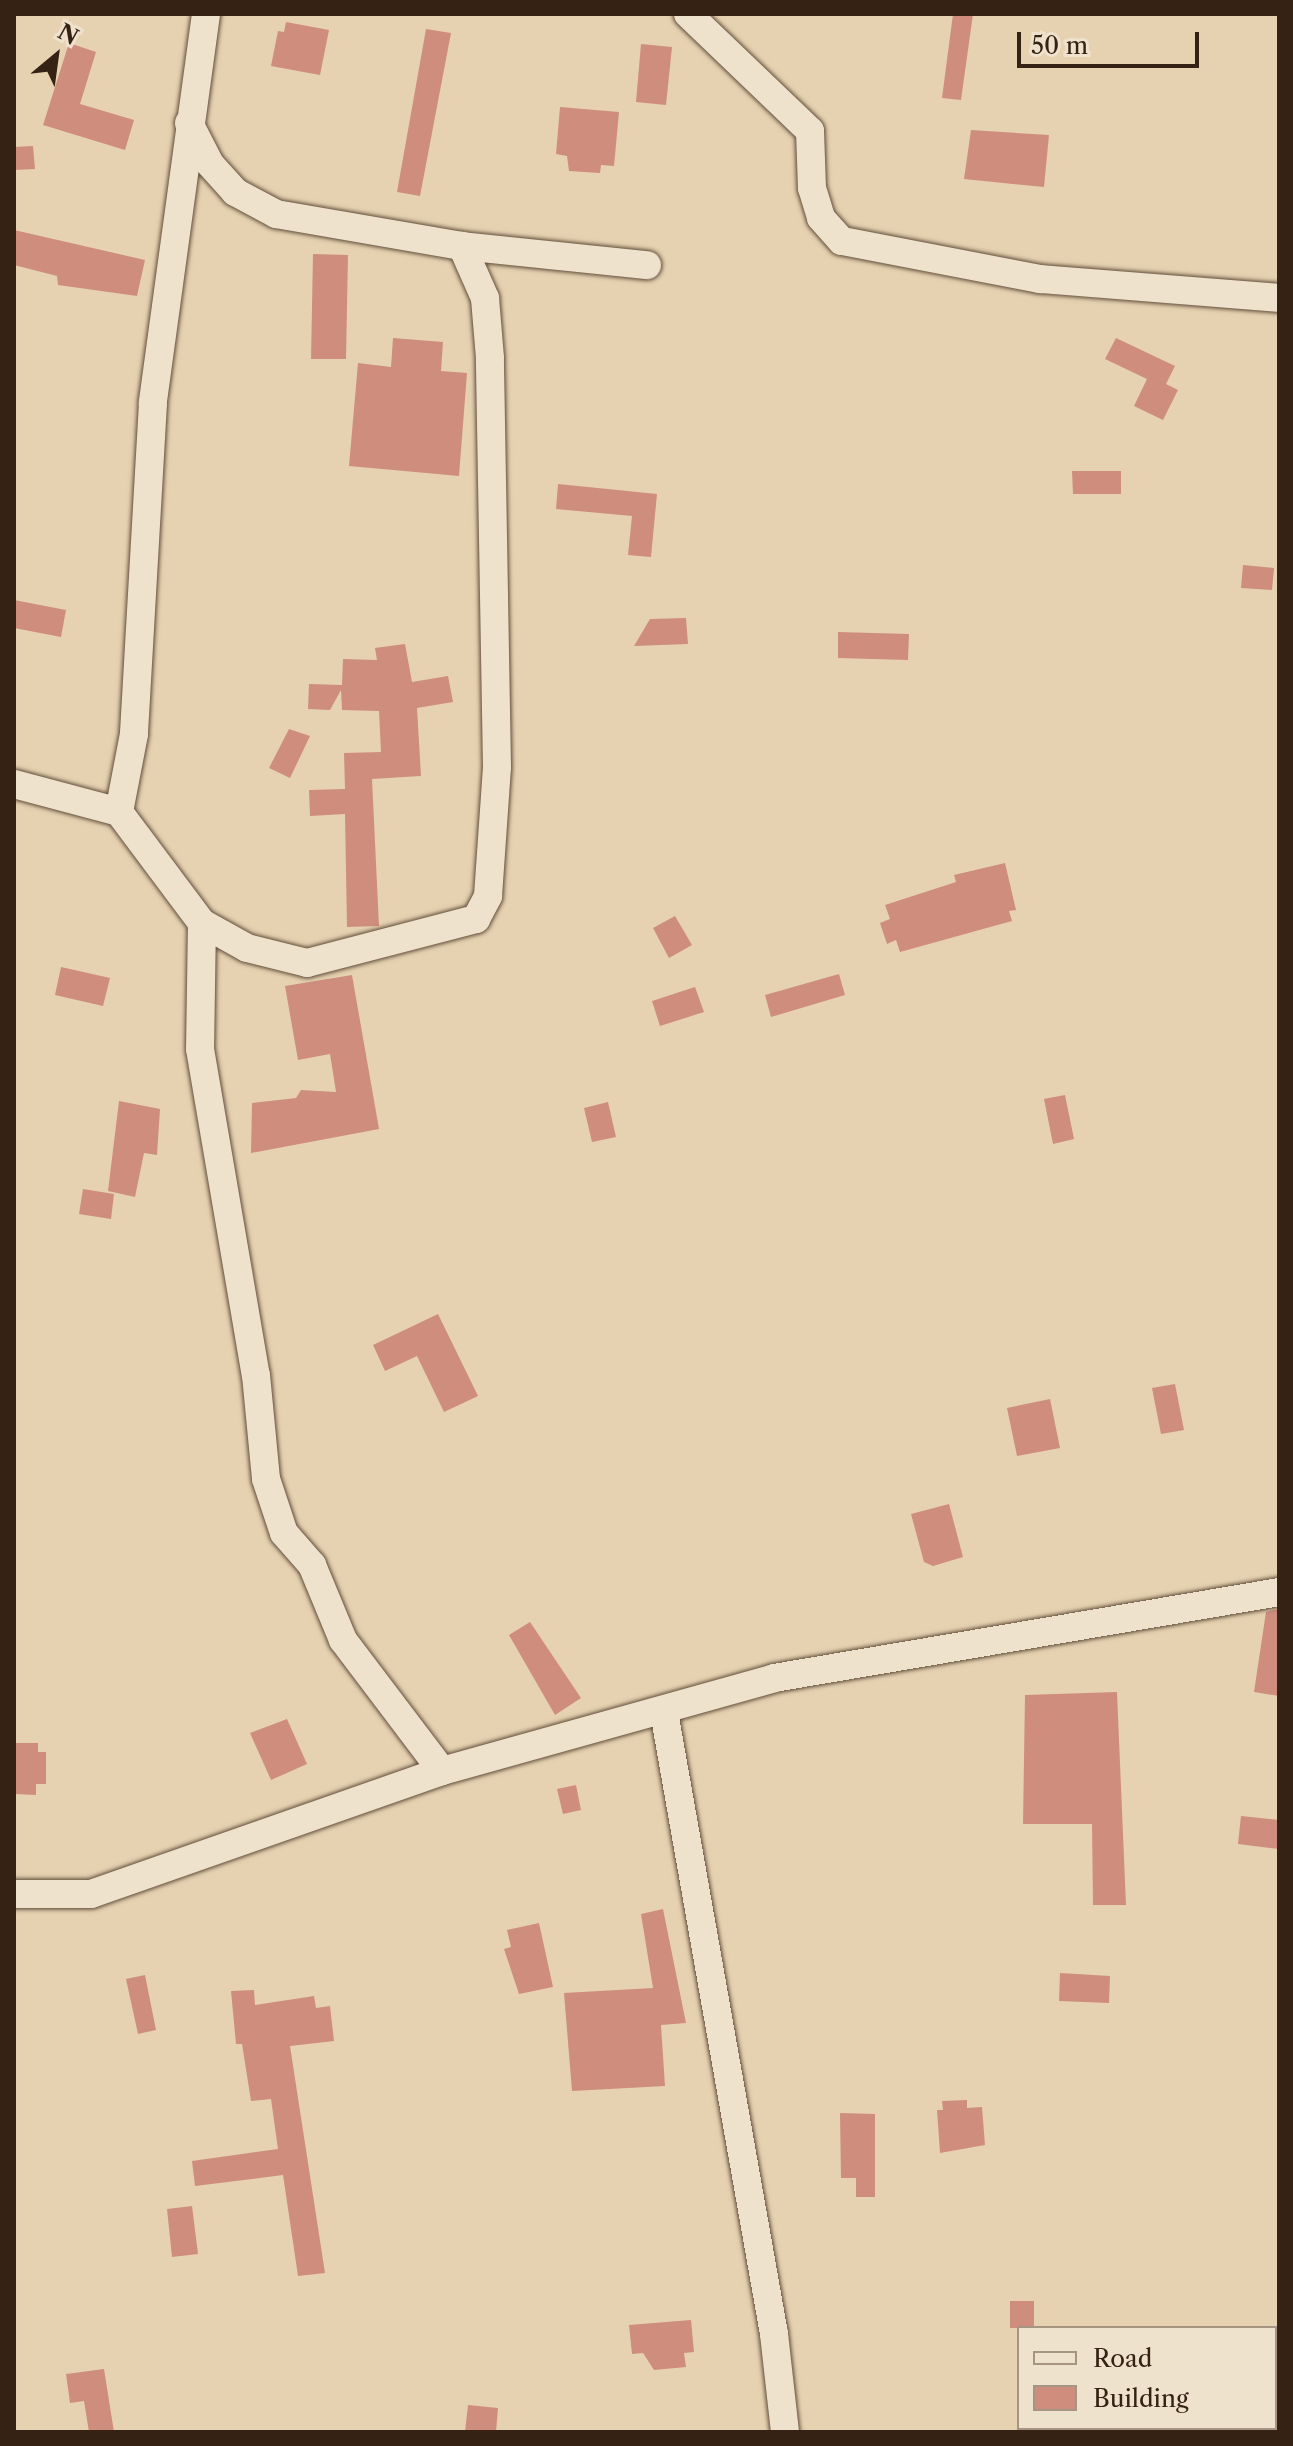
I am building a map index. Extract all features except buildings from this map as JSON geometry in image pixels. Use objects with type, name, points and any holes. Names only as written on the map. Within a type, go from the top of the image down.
[{"type":"street","points":[[119,812],[134,734],[153,403],[206,14]]},
{"type":"street","points":[[688,14],[810,131],[812,188],[821,218],[842,241],[1040,279],[1279,298]]},
{"type":"street","points":[[189,123],[210,164],[235,192],[276,214],[462,246],[647,265]]},
{"type":"street","points":[[14,784],[119,812],[202,923],[247,948],[307,963],[476,919],[488,896],[497,767],[490,358],[485,298],[462,246]]},
{"type":"street","points":[[202,923],[200,1049],[256,1375],[266,1479],[284,1533],[312,1565],[343,1640],[442,1771]]},
{"type":"street","points":[[14,1894],[91,1894],[442,1771],[664,1712],[774,1678],[1279,1592]]},
{"type":"street","points":[[664,1712],[774,2334],[785,2432]]}]
